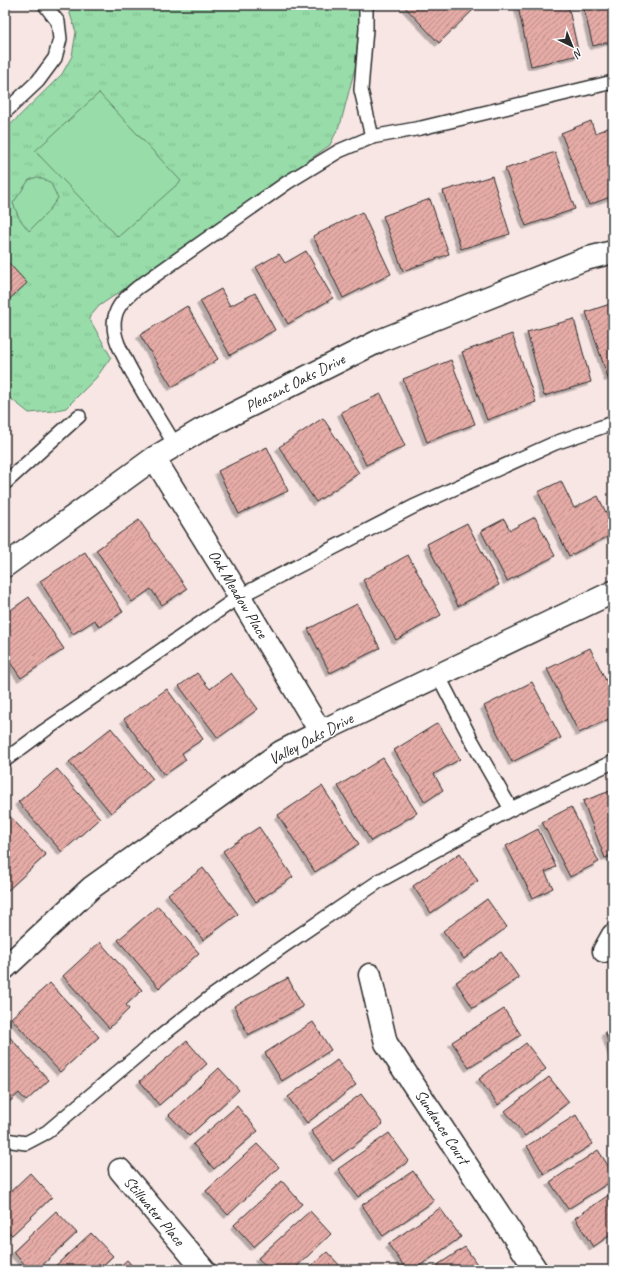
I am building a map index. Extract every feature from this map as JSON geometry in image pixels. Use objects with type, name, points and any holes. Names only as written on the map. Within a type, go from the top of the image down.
[{"type":"street","name":"Pleasant Oaks Drive","points":[[5,566],[154,458],[201,430],[379,341],[585,259],[613,252]]},
{"type":"street","name":"Oak Meadow Place","points":[[154,458],[240,596],[316,726],[322,731]]},
{"type":"street","name":"Valley Oaks Drive","points":[[5,968],[91,888],[281,752],[438,675],[613,592]]},
{"type":"street","name":"Sundance Court","points":[[370,975],[386,1043],[536,1270]]},
{"type":"street","name":"Stillwater Place","points":[[120,1170],[204,1270]]},
{"type":"lane","points":[[5,112],[38,81],[55,58],[60,39],[58,22],[45,5]]},
{"type":"lane","points":[[366,5],[362,90],[372,137]]},
{"type":"lane","points":[[175,445],[134,376],[117,343],[114,330],[115,317],[120,305],[136,288],[288,182],[339,151],[372,137],[429,126],[613,82]]},
{"type":"lane","points":[[5,483],[79,416]]},
{"type":"lane","points":[[5,760],[44,731],[240,596],[413,507],[556,443],[613,423]]},
{"type":"lane","points":[[438,675],[472,741],[511,809]]},
{"type":"lane","points":[[5,1140],[26,1143],[47,1132],[156,1040],[208,999],[381,880],[511,809],[613,762]]},
{"type":"green space","points":[[66,5],[361,5],[355,68],[341,122],[330,145],[192,243],[99,306],[89,318],[111,357],[96,378],[66,408],[29,413],[5,394],[5,130],[62,74],[72,56],[76,32]]},
{"type":"green space","points":[[99,93],[181,181],[118,237],[35,151]]},
{"type":"green space","points":[[37,177],[50,182],[58,198],[46,214],[29,231],[19,218],[13,203],[29,180]]},
{"type":"building","points":[[403,5],[478,5],[439,43]]},
{"type":"building","points":[[526,5],[568,5],[579,55],[531,66],[518,7]]},
{"type":"building","points":[[583,5],[613,5],[613,41],[593,46]]},
{"type":"building","points":[[591,121],[595,133],[613,126],[613,196],[589,205],[561,133]]},
{"type":"building","points":[[555,152],[575,209],[526,226],[505,169]]},
{"type":"building","points":[[492,176],[510,234],[461,249],[443,191]]},
{"type":"building","points":[[430,199],[449,254],[403,271],[383,216]]},
{"type":"building","points":[[362,212],[391,274],[343,298],[313,236]]},
{"type":"building","points":[[306,251],[333,298],[288,324],[256,267],[279,254],[285,263]]},
{"type":"building","points":[[5,259],[27,283],[5,303]]},
{"type":"building","points":[[221,289],[230,306],[255,293],[275,330],[230,355],[200,301]]},
{"type":"building","points":[[613,303],[613,376],[608,378],[586,312]]},
{"type":"building","points":[[187,306],[218,359],[172,387],[140,335]]},
{"type":"building","points":[[574,319],[591,382],[544,396],[527,332]]},
{"type":"building","points":[[512,334],[536,402],[487,420],[462,352]]},
{"type":"building","points":[[451,360],[475,424],[427,442],[403,379]]},
{"type":"building","points":[[381,394],[405,446],[366,465],[341,412]]},
{"type":"building","points":[[323,418],[359,473],[316,502],[279,447]]},
{"type":"building","points":[[267,447],[288,491],[239,514],[218,471]]},
{"type":"building","points":[[561,481],[574,508],[598,496],[613,527],[613,534],[569,556],[538,492]]},
{"type":"building","points":[[535,517],[555,556],[507,581],[481,531],[504,519],[510,530]]},
{"type":"building","points":[[139,520],[187,589],[162,605],[151,589],[132,602],[96,550]]},
{"type":"building","points":[[467,523],[499,585],[458,606],[427,544]]},
{"type":"building","points":[[85,552],[123,612],[99,627],[95,620],[73,634],[40,581]]},
{"type":"building","points":[[408,555],[441,615],[396,640],[363,580]]},
{"type":"building","points":[[29,597],[64,649],[21,678],[5,655],[5,614]]},
{"type":"building","points":[[357,604],[380,648],[330,673],[308,629]]},
{"type":"building","points":[[590,648],[613,695],[613,717],[579,733],[547,669]]},
{"type":"building","points":[[197,673],[210,689],[231,673],[258,709],[218,738],[179,686]]},
{"type":"building","points":[[532,682],[561,738],[512,762],[484,706]]},
{"type":"building","points":[[167,689],[203,739],[182,753],[186,760],[164,775],[124,719]]},
{"type":"building","points":[[438,723],[460,759],[434,774],[443,790],[425,802],[394,750]]},
{"type":"building","points":[[111,728],[153,779],[111,813],[69,762]]},
{"type":"building","points":[[383,758],[417,813],[371,841],[338,786]]},
{"type":"building","points":[[57,769],[100,818],[62,852],[18,802]]},
{"type":"building","points":[[322,786],[359,844],[315,872],[278,815]]},
{"type":"building","points":[[613,790],[613,855],[605,858],[583,801]]},
{"type":"building","points":[[571,807],[599,862],[570,877],[542,822]]},
{"type":"building","points":[[5,811],[46,855],[8,890],[5,886]]},
{"type":"building","points":[[259,827],[293,877],[256,902],[223,851]]},
{"type":"building","points":[[538,829],[556,867],[545,872],[553,888],[533,898],[506,846]]},
{"type":"building","points":[[460,853],[478,881],[431,913],[413,886]]},
{"type":"building","points":[[203,868],[238,914],[203,940],[168,894]]},
{"type":"building","points":[[487,899],[507,927],[464,959],[443,931]]},
{"type":"building","points":[[158,906],[199,953],[159,988],[118,940]]},
{"type":"building","points":[[100,942],[142,990],[126,1005],[129,1009],[109,1028],[63,976]]},
{"type":"building","points":[[501,952],[519,978],[473,1008],[456,982]]},
{"type":"building","points":[[288,978],[303,1007],[248,1035],[234,1006]]},
{"type":"building","points":[[50,983],[99,1037],[60,1072],[11,1018]]},
{"type":"building","points":[[504,1009],[521,1035],[469,1068],[452,1042]]},
{"type":"building","points":[[313,1022],[331,1050],[282,1081],[265,1053]]},
{"type":"building","points":[[613,1030],[613,1056],[605,1032]]},
{"type":"building","points":[[5,1032],[49,1080],[26,1101],[19,1093],[8,1103],[5,1100]]},
{"type":"building","points":[[187,1041],[207,1064],[159,1105],[140,1081]]},
{"type":"building","points":[[526,1043],[546,1069],[498,1105],[479,1079]]},
{"type":"building","points":[[337,1060],[356,1085],[307,1123],[288,1097]]},
{"type":"building","points":[[219,1068],[239,1090],[189,1136],[169,1115]]},
{"type":"building","points":[[549,1077],[569,1102],[525,1136],[505,1111]]},
{"type":"building","points":[[361,1094],[383,1124],[333,1161],[311,1131]]},
{"type":"building","points":[[237,1106],[258,1131],[214,1169],[193,1144]]},
{"type":"building","points":[[576,1115],[593,1144],[544,1174],[527,1146]]},
{"type":"building","points":[[389,1133],[409,1161],[358,1197],[338,1169]]},
{"type":"building","points":[[257,1144],[279,1167],[228,1215],[206,1191]]},
{"type":"building","points":[[598,1150],[613,1173],[613,1180],[568,1209],[550,1182]]},
{"type":"building","points":[[413,1171],[434,1201],[383,1236],[362,1205]]},
{"type":"building","points":[[30,1173],[52,1197],[12,1235],[5,1228],[5,1197]]},
{"type":"building","points":[[282,1181],[302,1204],[254,1247],[234,1225]]},
{"type":"building","points":[[613,1192],[613,1233],[593,1247],[575,1218]]},
{"type":"building","points":[[440,1208],[461,1237],[414,1270],[407,1270],[388,1244]]},
{"type":"building","points":[[56,1211],[77,1233],[37,1270],[30,1270],[13,1252]]},
{"type":"building","points":[[310,1211],[331,1234],[293,1270],[269,1270],[258,1258]]},
{"type":"building","points":[[91,1233],[113,1256],[98,1270],[51,1270]]},
{"type":"building","points":[[465,1247],[481,1270],[430,1270]]},
{"type":"building","points":[[327,1252],[344,1270],[307,1270]]},
{"type":"building","points":[[127,1260],[136,1270],[116,1270]]}]
